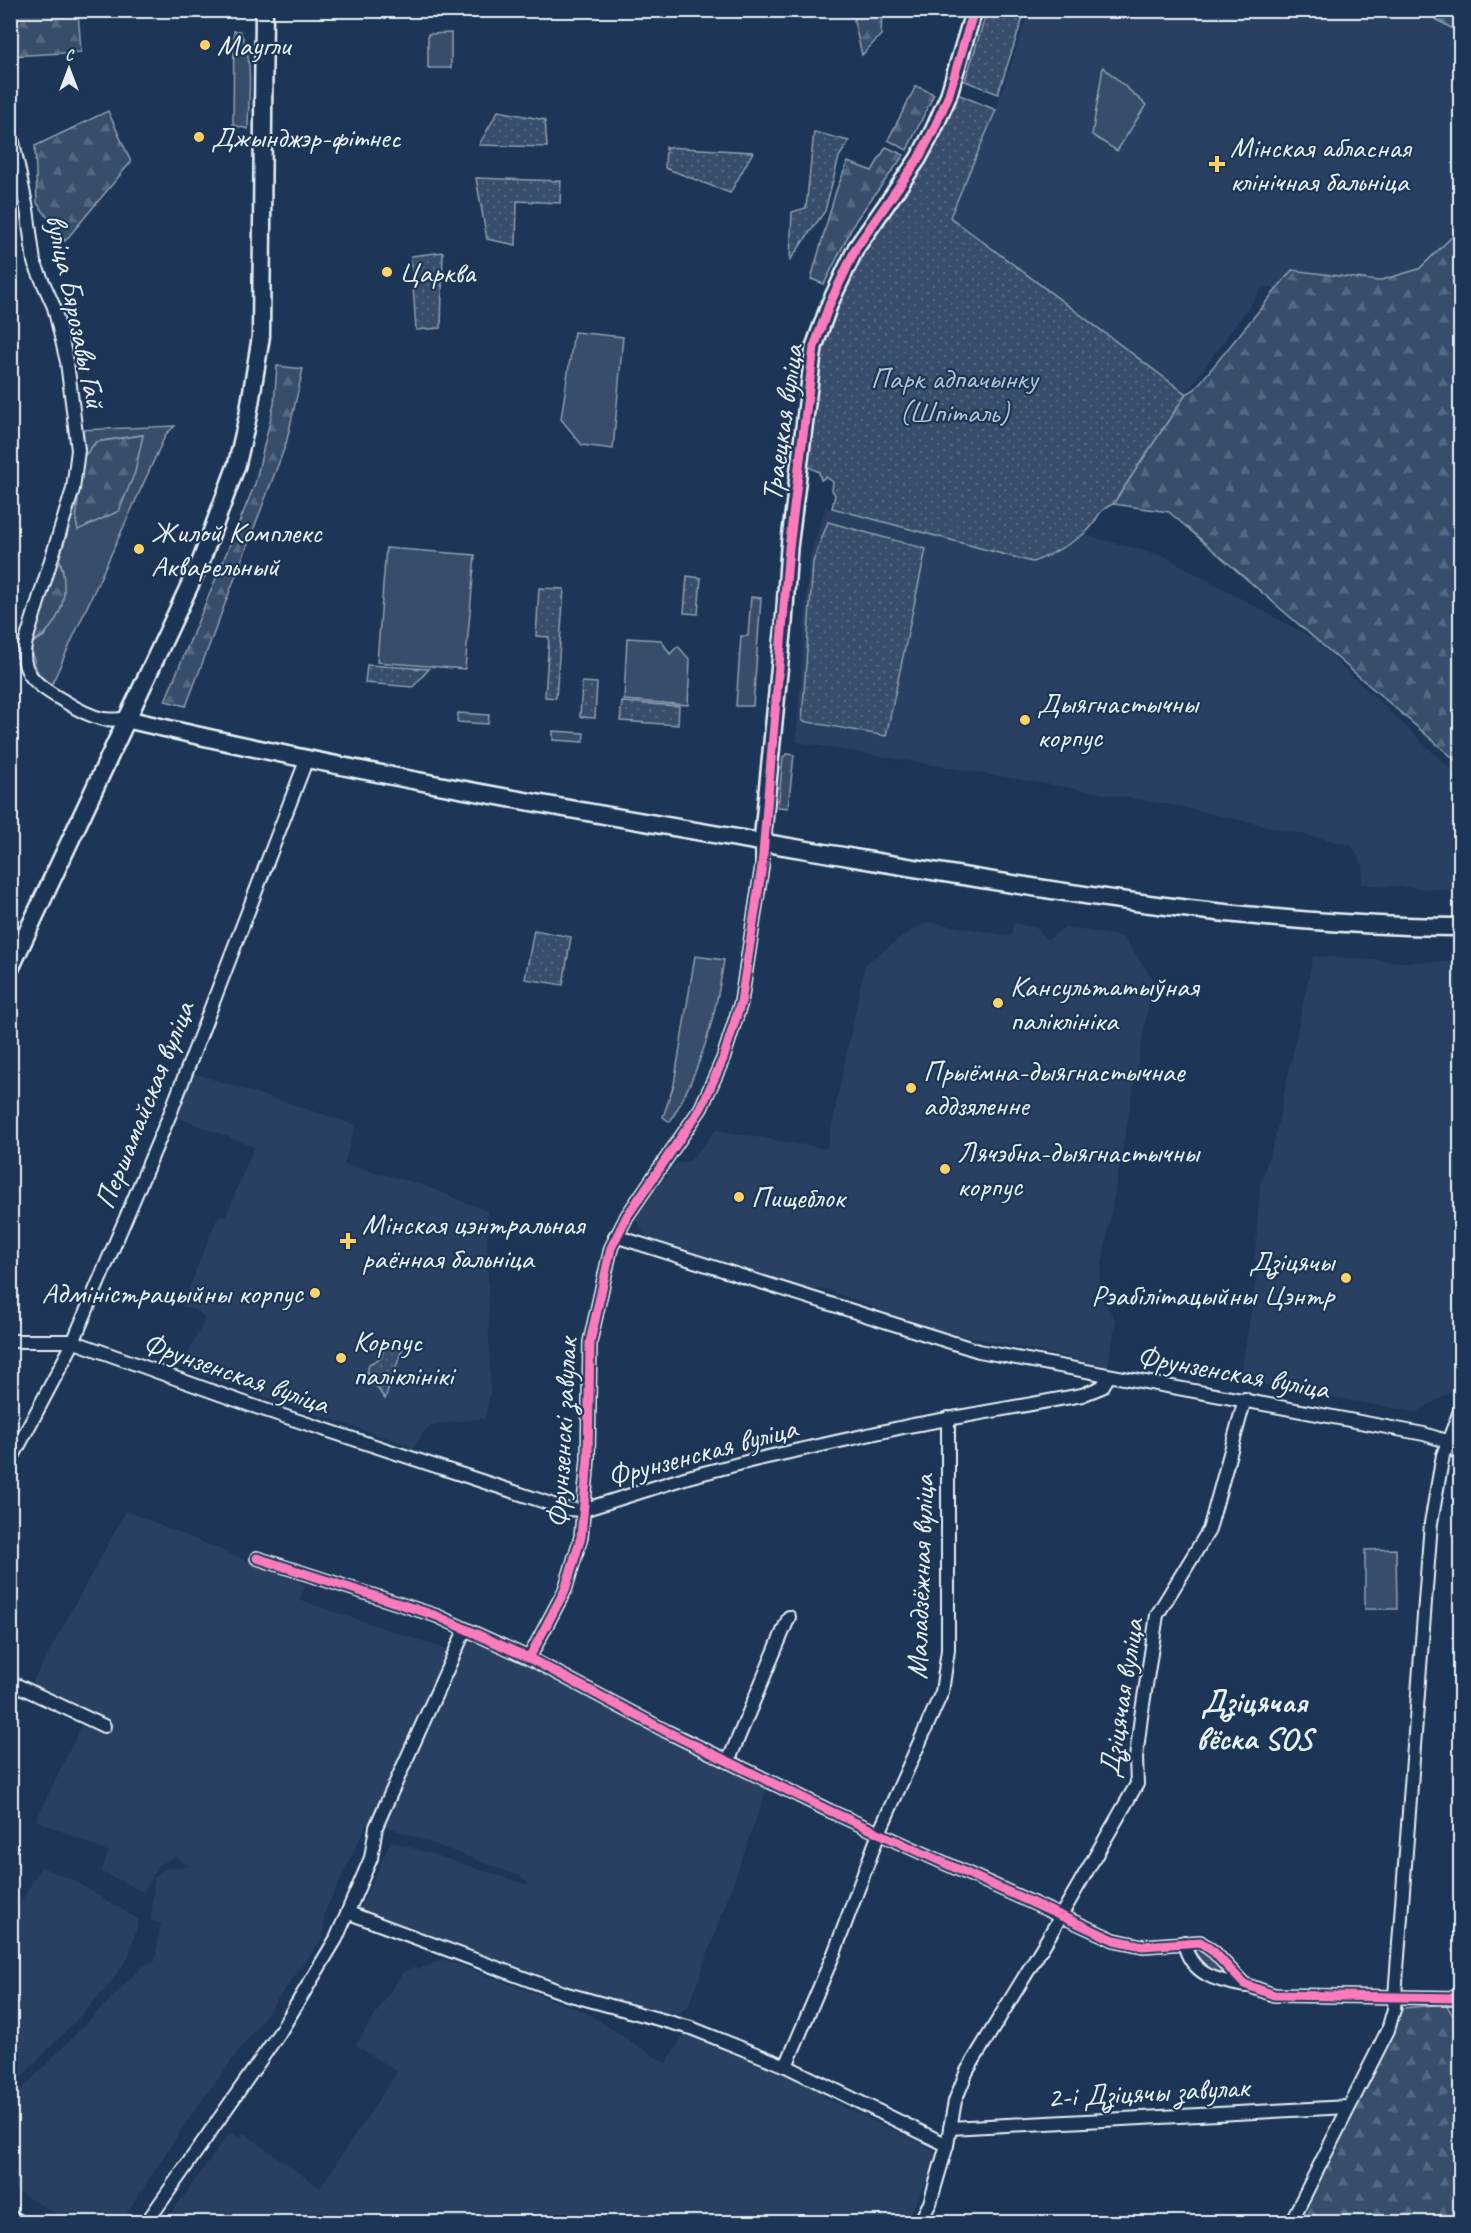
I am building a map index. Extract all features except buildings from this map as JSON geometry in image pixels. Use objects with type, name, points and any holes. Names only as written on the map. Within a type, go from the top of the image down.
[{"type":"main road","points":[[10,969],[212,536],[237,464],[248,416],[261,336],[264,10]]},
{"type":"main road","points":[[126,719],[306,761],[762,843],[1014,885],[1155,906],[1339,923],[1461,927]]},
{"type":"street","name":"Траецкая вуліца","points":[[762,843],[789,548],[814,347],[830,303],[856,248],[918,159],[933,131],[948,97],[974,10]]},
{"type":"street","name":"вуліца Бярозавы Гай","points":[[10,128],[27,209],[34,262],[54,307],[67,362],[78,450],[73,489],[26,641],[23,660],[37,685],[62,700],[103,719],[126,719]]},
{"type":"street","name":"Першамайская вуліца","points":[[10,1462],[72,1341],[170,1114],[306,761]]},
{"type":"street","name":"Фрунзенскі завулак","points":[[529,1658],[565,1590],[581,1538],[588,1459],[590,1342],[615,1236],[701,1108],[723,1059],[741,1002],[762,866],[762,843]]},
{"type":"street","points":[[615,1236],[979,1351],[1108,1376]]},
{"type":"street","name":"Фрунзенская вуліца","points":[[10,1341],[72,1341],[305,1424],[546,1503],[583,1510],[688,1477],[948,1418],[1082,1395],[1102,1387],[1108,1376],[1245,1399],[1424,1434],[1449,1442]]},
{"type":"street","name":"Дзіцячая вуліца","points":[[920,2223],[930,2203],[955,2101],[967,2071],[1137,1784],[1136,1758],[1157,1615],[1209,1530],[1245,1399]]},
{"type":"street","name":"Маладзёжная вуліца","points":[[786,2066],[835,1951],[879,1833],[940,1702],[947,1671],[948,1418]]},
{"type":"street","points":[[1291,2223],[1389,2030],[1396,1998],[1431,1523],[1443,1455],[1459,1418]]},
{"type":"street","points":[[1449,1442],[1461,1456]]},
{"type":"street","points":[[257,1558],[402,1603],[529,1658],[728,1762],[1059,1916],[1130,1944],[1143,1946],[1200,1942],[1250,1987]]},
{"type":"street","points":[[728,1762],[789,1617]]},
{"type":"street","points":[[147,2223],[280,2032],[326,1956],[349,1913],[371,1858],[382,1813],[465,1630]]},
{"type":"street","points":[[10,1682],[104,1726]]},
{"type":"street","points":[[349,1913],[567,1994],[691,2028],[786,2066],[946,2145]]},
{"type":"street","points":[[1184,1942],[1191,1961],[1203,1974],[1216,1980],[1287,1997],[1461,1998]]},
{"type":"street","name":"2-і Дзіцячы завулак","points":[[950,2128],[1348,2107]]},
{"type":"street","points":[[10,2219],[17,2223]]},
{"type":"shaded area","name":"Мінская абласная клінічная бальніца","points":[[1029,11],[1460,11],[1460,270],[1403,294],[1263,287],[1186,393],[951,216],[995,113]]},
{"type":"shaded area","points":[[826,507],[1016,555],[1069,531],[1164,556],[1312,638],[1460,778],[1460,891],[1362,884],[1363,865],[1351,845],[1177,806],[796,742],[809,559]]},
{"type":"shaded area","points":[[928,922],[1011,936],[1013,923],[1037,928],[1047,940],[1065,927],[1123,937],[1153,979],[1097,1291],[1116,1320],[1108,1366],[932,1329],[823,1288],[815,1290],[646,1237],[635,1219],[675,1164],[690,1161],[716,1130],[827,1149],[865,964],[912,930]]},
{"type":"shaded area","points":[[1313,956],[1401,962],[1460,962],[1460,1369],[1451,1392],[1416,1412],[1240,1381],[1258,1265],[1255,1259],[1260,1185],[1275,1138]]},
{"type":"shaded area","name":"Мінская цэнтральная раённая бальніца","points":[[193,1073],[356,1125],[344,1164],[420,1184],[487,1211],[490,1393],[485,1418],[437,1424],[426,1429],[412,1449],[408,1445],[178,1367],[183,1363],[205,1319],[198,1311],[182,1306],[218,1216],[226,1216],[254,1147],[177,1117]]},
{"type":"shaded area","points":[[126,1511],[306,1585],[299,1600],[460,1654],[469,1637],[767,1789],[689,2005],[672,2020],[510,1968],[358,1913],[391,1841],[531,1886],[520,1876],[383,1825],[367,1823],[324,1914],[323,1938],[189,2118],[121,2222],[70,2222],[11,2188],[11,2100],[142,1967],[155,1961],[161,1924],[151,1920],[154,1878],[164,1869],[190,1866],[175,1857],[157,1866],[144,1892],[101,1872],[108,1852],[36,1820],[82,1724],[24,1698]]},
{"type":"shaded area","points":[[41,1867],[71,1879],[139,1920],[128,1958],[106,1989],[11,2088],[11,1919]]},
{"type":"shaded area","points":[[443,1959],[587,2013],[666,2064],[682,2037],[688,2034],[783,2072],[825,2093],[823,2097],[925,2145],[939,2156],[906,2222],[165,2222],[230,2132],[239,2137],[244,2133],[320,2188],[397,2072],[356,2045],[403,1972],[413,1967],[420,1969]]},
{"type":"shaded area","points":[[159,2215],[165,2222],[154,2222]]},
{"type":"green space","points":[[11,10],[78,11],[81,52],[11,56]]},
{"type":"green space","points":[[857,11],[882,11],[881,35],[862,55],[854,21]]},
{"type":"green space","points":[[987,11],[1025,11],[998,94],[965,81]]},
{"type":"green space","points":[[1421,11],[1460,11],[1460,33]]},
{"type":"green space","points":[[234,31],[240,31],[248,54],[250,79],[248,129],[233,125]]},
{"type":"green space","points":[[451,33],[451,68],[428,68],[428,34]]},
{"type":"green space","points":[[1103,67],[1146,105],[1117,151],[1092,135]]},
{"type":"green space","points":[[916,86],[934,94],[907,150],[888,140]]},
{"type":"green space","name":"Парк адпачынку (Шпіталь)","points":[[955,93],[996,110],[950,217],[1186,394],[1113,504],[1099,514],[1090,529],[1081,536],[1051,554],[1032,562],[832,508],[835,495],[832,490],[833,482],[826,477],[821,480],[819,472],[807,466],[824,328],[863,249]]},
{"type":"green space","points":[[108,111],[131,162],[65,241],[37,203],[35,146]]},
{"type":"green space","points":[[498,111],[545,120],[547,147],[479,145]]},
{"type":"green space","points":[[814,132],[849,141],[839,157],[825,211],[790,260],[792,212],[806,208]]},
{"type":"green space","points":[[666,147],[753,152],[730,193],[665,168]]},
{"type":"green space","points":[[886,147],[904,155],[856,220],[824,284],[811,279],[836,191],[848,162],[872,171]]},
{"type":"green space","points":[[476,178],[561,181],[560,203],[517,201],[516,245],[487,239]]},
{"type":"green space","points":[[1460,229],[1460,764],[1169,512],[1113,504],[1186,394],[1195,389],[1292,270],[1378,281],[1419,269]]},
{"type":"green space","points":[[443,252],[441,328],[416,330],[411,256]]},
{"type":"green space","points":[[574,332],[623,337],[613,449],[582,445],[561,419]]},
{"type":"green space","points":[[277,366],[303,369],[286,444],[186,706],[165,701],[255,484],[274,404]]},
{"type":"green space","points":[[175,426],[166,434],[50,688],[37,671],[30,644],[46,635],[63,570],[59,558],[67,535],[78,482],[79,430]],"holes":[[[142,435],[119,511],[78,529],[82,459],[96,442]]]},
{"type":"green space","points":[[143,435],[135,472],[119,511],[78,530],[76,521],[82,459],[96,442]]},
{"type":"green space","points":[[828,522],[926,549],[886,736],[802,721],[813,562]]},
{"type":"green space","points":[[386,548],[475,555],[465,669],[377,662]]},
{"type":"green space","points":[[59,559],[64,584],[61,608],[50,628],[30,644]]},
{"type":"green space","points":[[687,576],[701,578],[698,614],[684,613]]},
{"type":"green space","points":[[539,588],[564,589],[556,698],[545,697],[549,637],[536,636]]},
{"type":"green space","points":[[751,597],[761,598],[753,706],[736,706],[741,636],[748,636]]},
{"type":"green space","points":[[627,638],[661,640],[670,654],[678,646],[690,660],[688,705],[624,700]]},
{"type":"green space","points":[[367,665],[429,669],[413,687],[365,683]]},
{"type":"green space","points":[[582,682],[597,683],[595,718],[580,717]]},
{"type":"green space","points":[[622,702],[679,706],[678,725],[620,721]]},
{"type":"green space","points":[[458,713],[489,715],[488,724],[457,722]]},
{"type":"green space","points":[[553,731],[584,733],[583,742],[553,740]]},
{"type":"green space","points":[[787,754],[794,755],[788,808],[778,807],[783,757]]},
{"type":"green space","points":[[534,930],[571,937],[563,985],[525,979]]},
{"type":"green space","points":[[695,956],[724,960],[705,1044],[690,1083],[670,1122],[663,1117],[674,1084]]},
{"type":"green space","points":[[386,1341],[403,1347],[385,1399],[367,1373],[369,1364],[381,1358]]},
{"type":"green space","points":[[1396,1549],[1397,1609],[1365,1609],[1365,1550]]},
{"type":"green space","points":[[1190,1946],[1204,1948],[1228,1974],[1222,1977],[1206,1967]]},
{"type":"green space","points":[[1446,2004],[1460,2027],[1460,2222],[1297,2222],[1403,2008]]},
{"type":"cycle path","points":[[529,1658],[565,1590],[581,1537],[588,1459],[590,1342],[611,1248],[627,1216],[701,1108],[723,1059],[741,1002],[762,866],[789,548],[814,347],[830,303],[856,248],[918,159],[933,131],[948,97],[974,10]]},
{"type":"cycle path","points":[[257,1558],[437,1616],[529,1658],[666,1731],[830,1811],[1114,1940],[1143,1946],[1200,1942],[1214,1952],[1244,1984],[1274,1995],[1460,1998]]},
{"type":"place","name":"Маугли","points":[[205,45]]},
{"type":"place","name":"Джынджэр-фітнес","points":[[199,137]]},
{"type":"place","name":"Мінская абласная клінічная бальніца","points":[[1217,164]]},
{"type":"place","name":"Царква","points":[[387,272]]},
{"type":"place","name":"Жилой Комплекс Акварельный","points":[[139,549]]},
{"type":"place","name":"Дыягнастычны корпус","points":[[1025,720]]},
{"type":"place","name":"Кансультатыўная паліклініка","points":[[998,1003]]},
{"type":"place","name":"Прыёмна-дыягнастычнае аддзяленне","points":[[911,1088]]},
{"type":"place","name":"Лячэбна-дыягнастычны корпус","points":[[945,1169]]},
{"type":"place","name":"Пищеблок","points":[[739,1197]]},
{"type":"place","name":"Мінская цэнтральная раённая бальніца","points":[[348,1241]]},
{"type":"place","name":"Дзіцячы Рэабілітацыйны Цэнтр","points":[[1346,1278]]},
{"type":"place","name":"Адміністрацыйны корпус","points":[[315,1293]]},
{"type":"place","name":"Корпус паліклінікі","points":[[341,1358]]},
{"type":"district","name":"Дзіцячая вёска SOS","points":[[1254,1720]]}]
